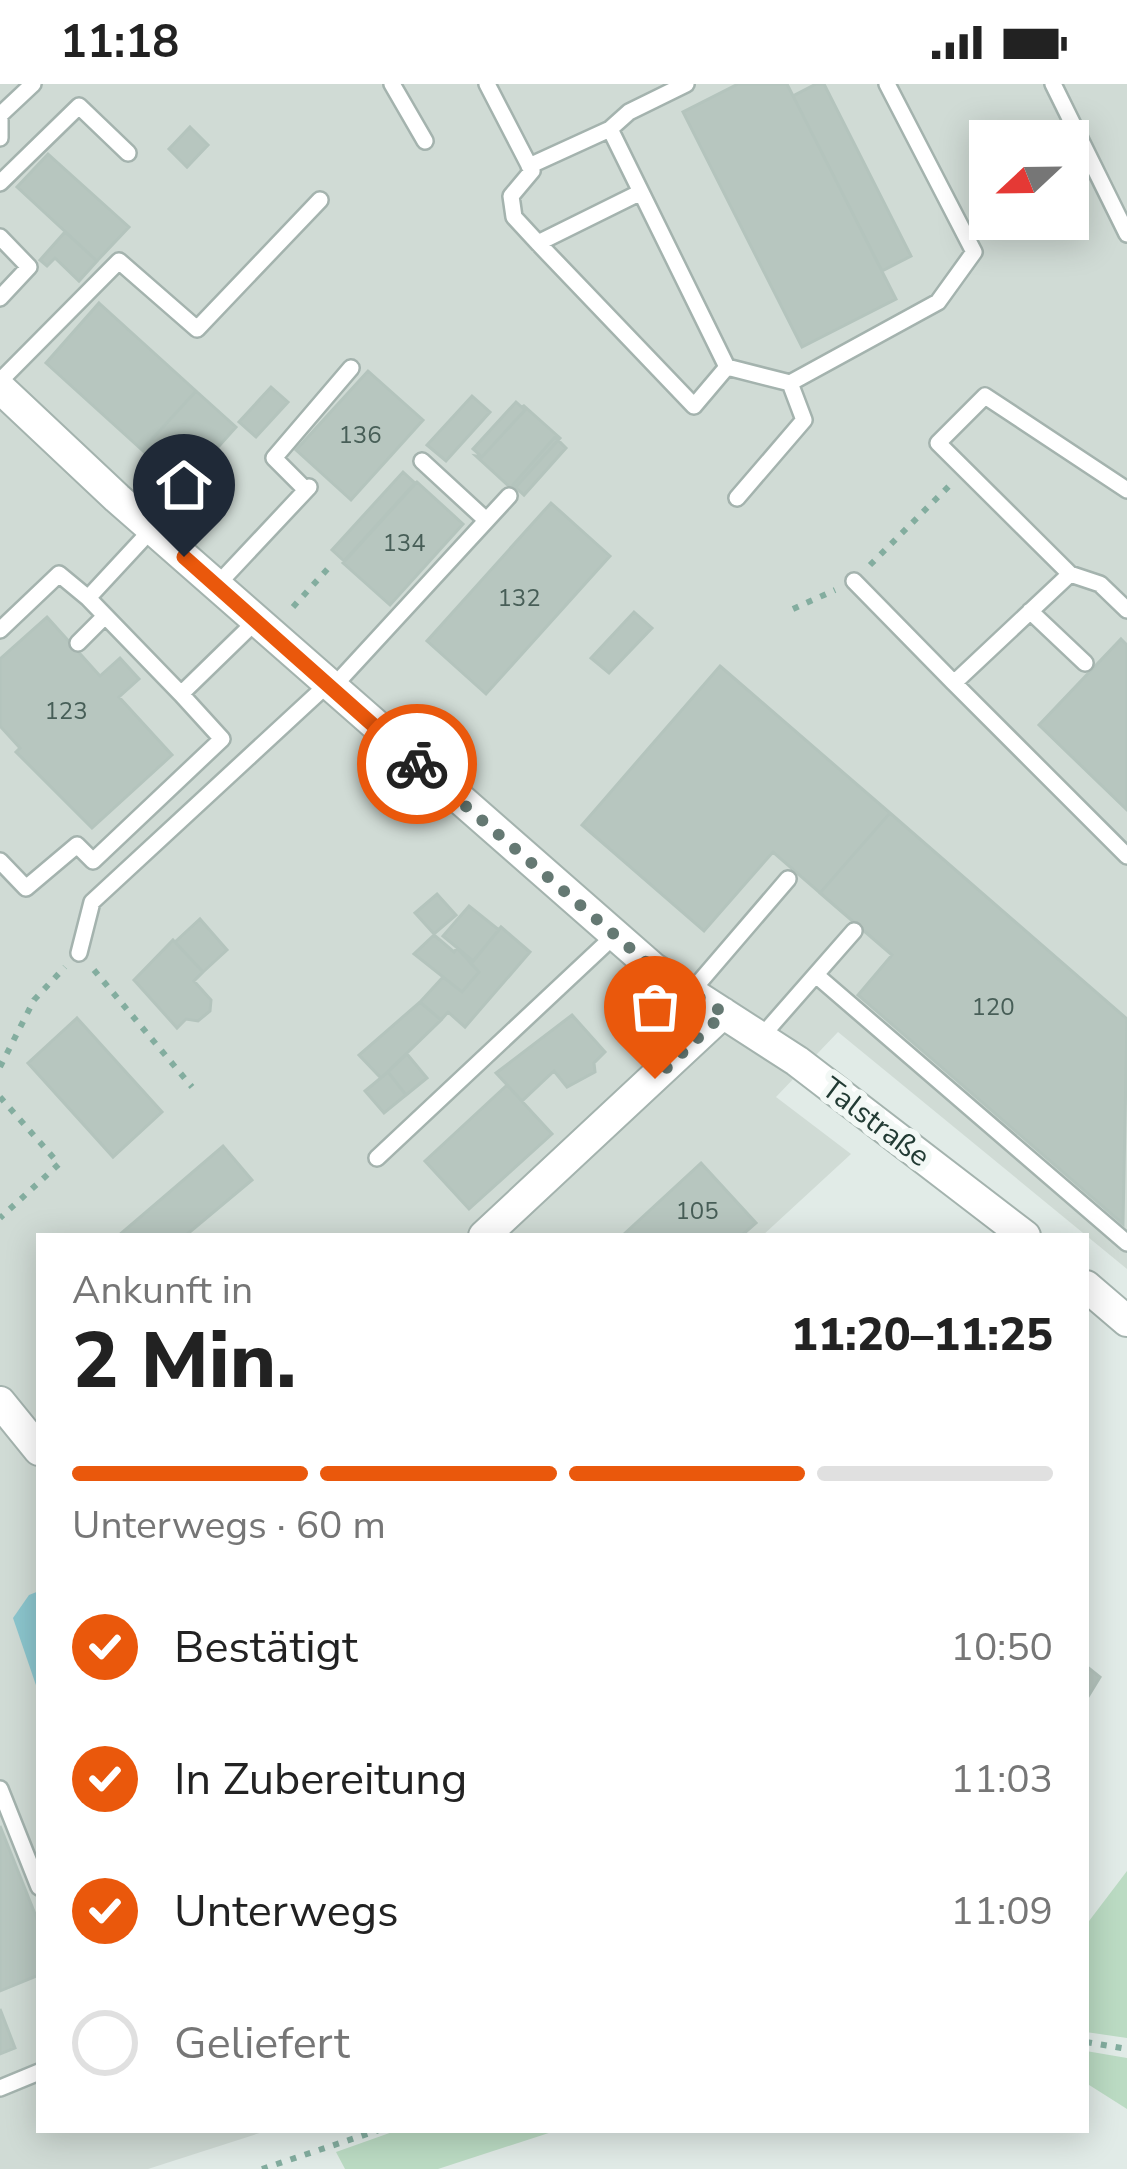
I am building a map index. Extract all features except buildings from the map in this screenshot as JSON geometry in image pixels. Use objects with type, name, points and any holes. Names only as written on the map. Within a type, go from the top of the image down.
[{"type":"street","name":"Talstraße","points":[[0,387],[152,529],[615,935],[761,1037],[1021,1233]]},
{"type":"street","points":[[487,1233],[724,1013]]},
{"type":"street","points":[[1089,1289],[1127,1321]]},
{"type":"street","points":[[0,1402],[36,1446]]},
{"type":"lane","points":[[0,138],[0,114],[33,84]]},
{"type":"lane","points":[[392,84],[425,140]]},
{"type":"lane","points":[[488,84],[532,171],[511,196],[514,217],[694,406],[727,367]]},
{"type":"lane","points":[[529,166],[610,129],[629,112],[686,84]]},
{"type":"lane","points":[[610,129],[727,367],[790,383],[938,302],[974,252],[887,84]]},
{"type":"lane","points":[[1053,84],[1127,234]]},
{"type":"lane","points":[[0,183],[79,106],[128,153]]},
{"type":"lane","points":[[538,243],[641,192]]},
{"type":"lane","points":[[0,387],[119,261],[197,329],[320,200]]},
{"type":"lane","points":[[0,237],[29,267],[0,298]]},
{"type":"lane","points":[[217,585],[309,488],[274,458],[351,368]]},
{"type":"lane","points":[[737,498],[804,420],[790,383]]},
{"type":"lane","points":[[1127,490],[985,396],[938,443],[1070,574],[1100,584],[1127,610]]},
{"type":"lane","points":[[422,461],[486,520]]},
{"type":"lane","points":[[79,952],[92,902],[331,685],[509,496]]},
{"type":"lane","points":[[88,598],[152,529]]},
{"type":"lane","points":[[0,630],[58,574],[88,598],[222,739],[93,861],[77,845],[26,888],[0,861]]},
{"type":"lane","points":[[954,683],[1070,574]]},
{"type":"lane","points":[[854,581],[1127,856]]},
{"type":"lane","points":[[1030,611],[1085,663]]},
{"type":"lane","points":[[78,643],[105,616]]},
{"type":"lane","points":[[181,694],[263,626]]},
{"type":"lane","points":[[691,992],[788,879]]},
{"type":"lane","points":[[761,1037],[854,932]]},
{"type":"lane","points":[[377,1158],[615,935]]},
{"type":"lane","points":[[816,975],[1127,1243]]},
{"type":"lane","points":[[0,1789],[36,1879]]},
{"type":"lane","points":[[0,2088],[36,2073]]},
{"type":"path","points":[[793,609],[854,581],[965,470]]},
{"type":"path","points":[[263,626],[333,563]]},
{"type":"path","points":[[0,1067],[34,1000],[79,952],[192,1087]]},
{"type":"path","points":[[0,1097],[59,1163],[0,1217]]},
{"type":"path","points":[[1089,2043],[1127,2049]]},
{"type":"path","points":[[262,2169],[370,2133]]},
{"type":"shaded area","points":[[0,84],[1127,84],[1127,1269],[1089,1233],[1083,1233],[838,1032],[776,1097],[851,1154],[765,1233],[36,1233],[36,2133],[260,2133],[148,2169],[0,2169]]},
{"type":"green space","points":[[1127,1871],[1127,2038],[1089,2032],[1089,1921]]},
{"type":"green space","points":[[1089,2052],[1127,2058],[1127,2109],[1089,2085]]},
{"type":"green space","points":[[390,2133],[549,2133],[438,2169],[345,2169],[336,2152]]},
{"type":"water","points":[[36,1592],[36,1685],[13,1618]]},
{"type":"way so far","points":[[417,764],[653,968],[724,1013],[655,1079]]},
{"type":"route","points":[[184,557],[417,764]]}]
